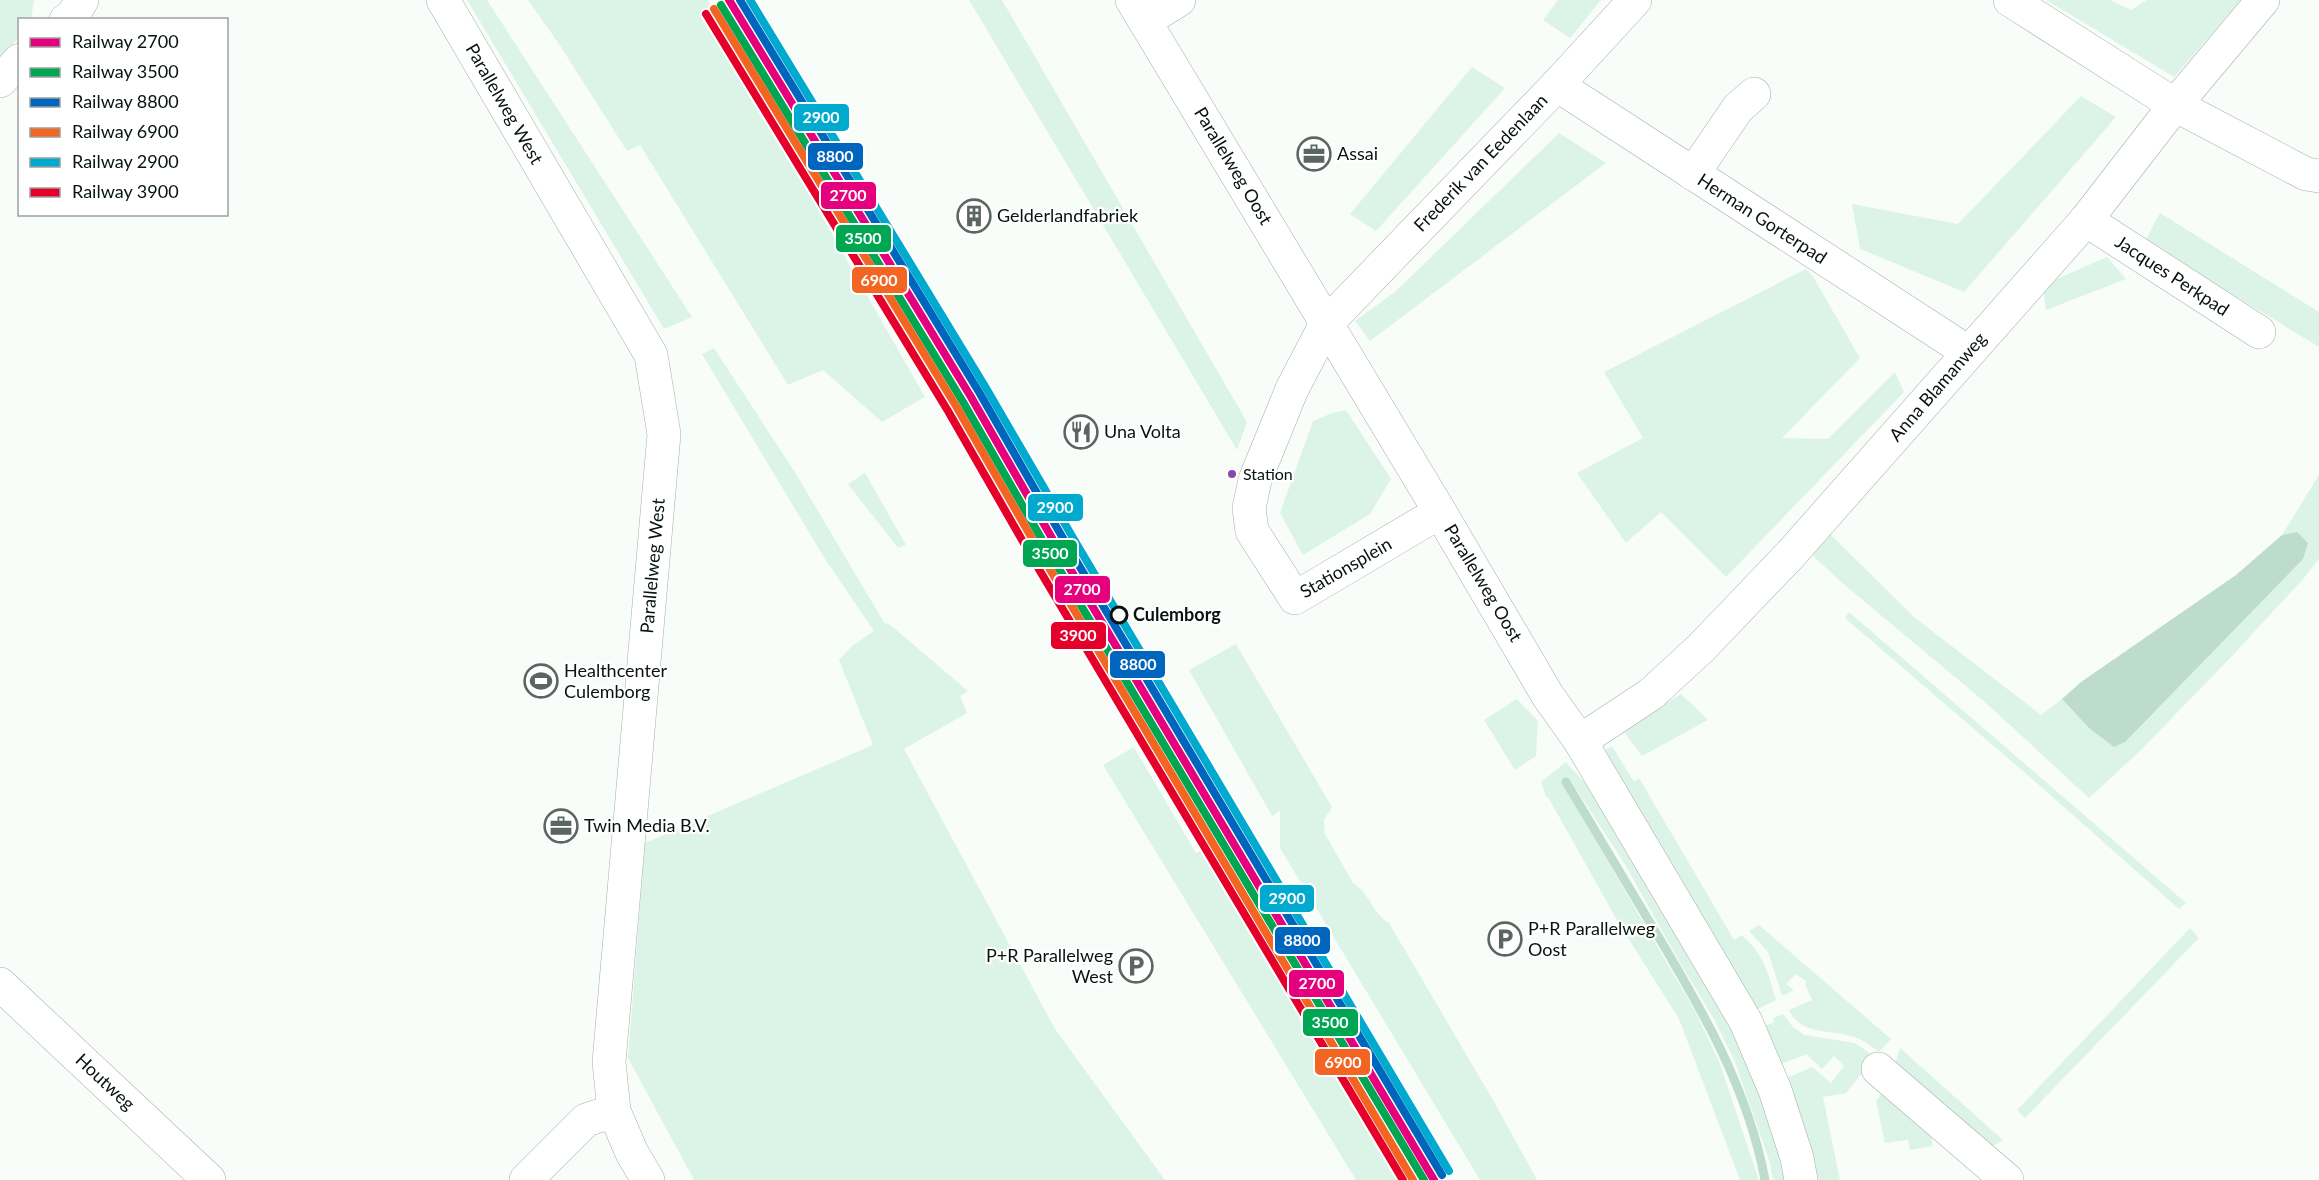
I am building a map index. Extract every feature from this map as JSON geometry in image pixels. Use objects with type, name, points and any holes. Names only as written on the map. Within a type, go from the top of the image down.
[{"type":"street","points":[[47,18],[50,0]]},
{"type":"street","points":[[69,18],[82,0]]},
{"type":"street","name":"Parallelweg West","points":[[443,0],[651,356],[664,434],[609,1062],[614,1111],[632,1153],[648,1180]]},
{"type":"street","points":[[1139,10],[1179,0]]},
{"type":"street","name":"Frederik van Eedenlaan","points":[[1326,324],[1557,85],[1635,0]]},
{"type":"street","points":[[2010,0],[2175,105],[2306,174],[2319,176]]},
{"type":"street","name":"Anna Blamanweg","points":[[1580,741],[1651,694],[1701,648],[1790,555],[2086,220],[2175,105],[2263,0]]},
{"type":"street","name":"Parallelweg Oost","points":[[1139,10],[1548,696],[1580,741],[1746,1023],[1774,1090],[1797,1158],[1801,1180]]},
{"type":"street","points":[[0,81],[18,62]]},
{"type":"street","name":"Herman Gorterpad","points":[[1557,85],[1968,352]]},
{"type":"street","points":[[1693,174],[1738,108],[1754,94]]},
{"type":"street","name":"Jacques Perkpad","points":[[2086,220],[2259,332]]},
{"type":"street","name":"Stationsplein","points":[[1326,324],[1292,389],[1255,480],[1249,508],[1252,531],[1295,598],[1440,512]]},
{"type":"street","name":"Houtweg","points":[[0,984],[209,1180]]},
{"type":"street","points":[[1878,1069],[2007,1180]]},
{"type":"street","points":[[526,1180],[586,1120],[614,1111]]},
{"type":"shaded area","points":[[0,0],[34,0],[31,18],[18,18],[18,38],[0,60]]},
{"type":"shaded area","points":[[467,0],[487,0],[692,317],[664,329]]},
{"type":"shaded area","points":[[528,0],[708,0],[761,86],[751,92],[925,397],[882,422],[823,370],[788,385],[640,145],[627,151]]},
{"type":"shaded area","points":[[969,0],[1002,0],[1247,422],[1237,450]]},
{"type":"shaded area","points":[[1558,0],[1601,0],[1570,38],[1543,20]]},
{"type":"shaded area","points":[[2046,0],[2110,0],[2131,10],[2147,0],[2241,0],[2174,77]]},
{"type":"shaded area","points":[[1472,67],[1505,88],[1376,231],[1350,214]]},
{"type":"shaded area","points":[[2081,96],[2116,117],[1964,292],[1860,249],[1852,204],[1958,224]]},
{"type":"shaded area","points":[[1559,133],[1606,163],[1370,341],[1355,321],[1395,292]]},
{"type":"shaded area","points":[[2160,213],[2319,312],[2319,347],[2145,241]]},
{"type":"shaded area","points":[[2107,257],[2126,279],[2046,310],[2043,285]]},
{"type":"shaded area","points":[[1806,269],[1812,275],[1860,358],[1782,438],[1828,439],[1895,372],[1904,392],[1726,577],[1661,512],[1626,543],[1577,473],[1643,438],[1604,372]]},
{"type":"shaded area","points":[[714,348],[796,474],[885,624],[888,623],[968,691],[960,696],[967,713],[904,749],[1055,1029],[1165,1180],[694,1180],[628,1058],[645,843],[873,745],[839,660],[852,646],[874,631],[825,559],[702,354]]},
{"type":"shaded area","points":[[1346,410],[1391,479],[1370,514],[1303,555],[1280,513],[1313,421]]},
{"type":"shaded area","points":[[865,473],[906,545],[898,548],[848,484]]},
{"type":"shaded area","points":[[2319,475],[2319,559],[2233,655],[2140,751],[2089,798],[1986,703],[1841,582],[1807,550],[1828,532],[1914,617],[2041,715],[2062,699],[2089,728],[2297,532],[2282,535]]},
{"type":"shaded area","points":[[2297,532],[2308,543],[2303,559],[2125,742],[2114,747],[2089,728],[2062,699],[2081,682],[2236,575],[2282,535]]},
{"type":"shaded area","points":[[1849,612],[2186,903],[2179,909],[1845,618]]},
{"type":"shaded area","points":[[1236,644],[1332,807],[1324,820],[1325,834],[1353,883],[1389,923],[1537,1180],[1480,1180],[1280,848],[1280,811],[1272,816],[1189,670]]},
{"type":"shaded area","points":[[1681,694],[1708,720],[1642,756],[1622,729]]},
{"type":"shaded area","points":[[1517,699],[1538,721],[1536,756],[1515,770],[1484,720]]},
{"type":"shaded area","points":[[1612,746],[1634,782],[1639,778],[1734,940],[1742,935],[1760,957],[1768,972],[1776,1000],[1756,1010],[1684,884],[1603,751]]},
{"type":"shaded area","points":[[1134,747],[1196,853],[1204,849],[1405,1180],[1356,1180],[1103,765]]},
{"type":"shaded area","points":[[1566,762],[1584,782],[1620,833],[1688,945],[1749,1062],[1791,1180],[1773,1180],[1770,1163],[1735,1062],[1714,1019],[1624,863],[1571,781],[1566,779],[1562,781],[1563,785],[1695,1011],[1719,1061],[1759,1180],[1740,1180],[1679,1019],[1618,922],[1546,797],[1541,782]]},
{"type":"shaded area","points":[[1759,925],[1891,1039],[1879,1052],[1857,1038],[1809,1028],[1794,1018],[1789,1010],[1812,1000],[1805,984],[1807,982],[1796,974],[1786,984],[1794,990],[1782,996],[1768,952],[1749,931]]},
{"type":"shaded area","points":[[2190,928],[2199,938],[2025,1118],[2017,1110]]},
{"type":"shaded area","points":[[1783,1014],[1792,1026],[1804,1035],[1855,1043],[1875,1057],[1846,1093],[1823,1097],[1840,1180],[1813,1180],[1787,1078],[1812,1067],[1831,1083],[1844,1066],[1834,1056],[1822,1069],[1807,1054],[1781,1064],[1764,1026],[1774,1022],[1773,1018]]},
{"type":"shaded area","points":[[1900,1048],[2003,1140],[1990,1148],[1894,1068]]},
{"type":"shaded area","points":[[1883,1092],[1931,1133],[1933,1146],[1910,1150],[1908,1140],[1885,1143],[1876,1101]]},
{"type":"waterway","points":[[1566,782],[1706,1020],[1747,1113],[1765,1180]]},
{"type":"rail line","name":"2700","points":[[729,0],[971,397],[1060,552],[1434,1180]]},
{"type":"rail line","name":"8800","points":[[740,0],[979,392],[1068,547],[1442,1175]]},
{"type":"rail line","name":"2900","points":[[750,0],[986,388],[1449,1171]]},
{"type":"rail line","name":"3500","points":[[721,5],[963,402],[1052,557],[1424,1180]]},
{"type":"rail line","name":"6900","points":[[714,9],[956,406],[1045,561],[1413,1180]]},
{"type":"rail line","name":"3900","points":[[706,14],[948,411],[1037,566],[1403,1180]]},
{"type":"place","name":"Assai","points":[[1314,154]]},
{"type":"place","name":"Gelderlandfabriek","points":[[974,216]]},
{"type":"place","name":"Una Volta","points":[[1081,432]]},
{"type":"place","name":"Station","points":[[1232,474]]},
{"type":"place","name":"Culemborg","points":[[1119,615]]},
{"type":"place","name":"Healthcenter Culemborg","points":[[541,681]]},
{"type":"place","name":"Twin Media B.V.","points":[[561,826]]},
{"type":"place","name":"P+R Parallelweg Oost","points":[[1505,939]]},
{"type":"place","name":"P+R Parallelweg West","points":[[1136,966]]}]
